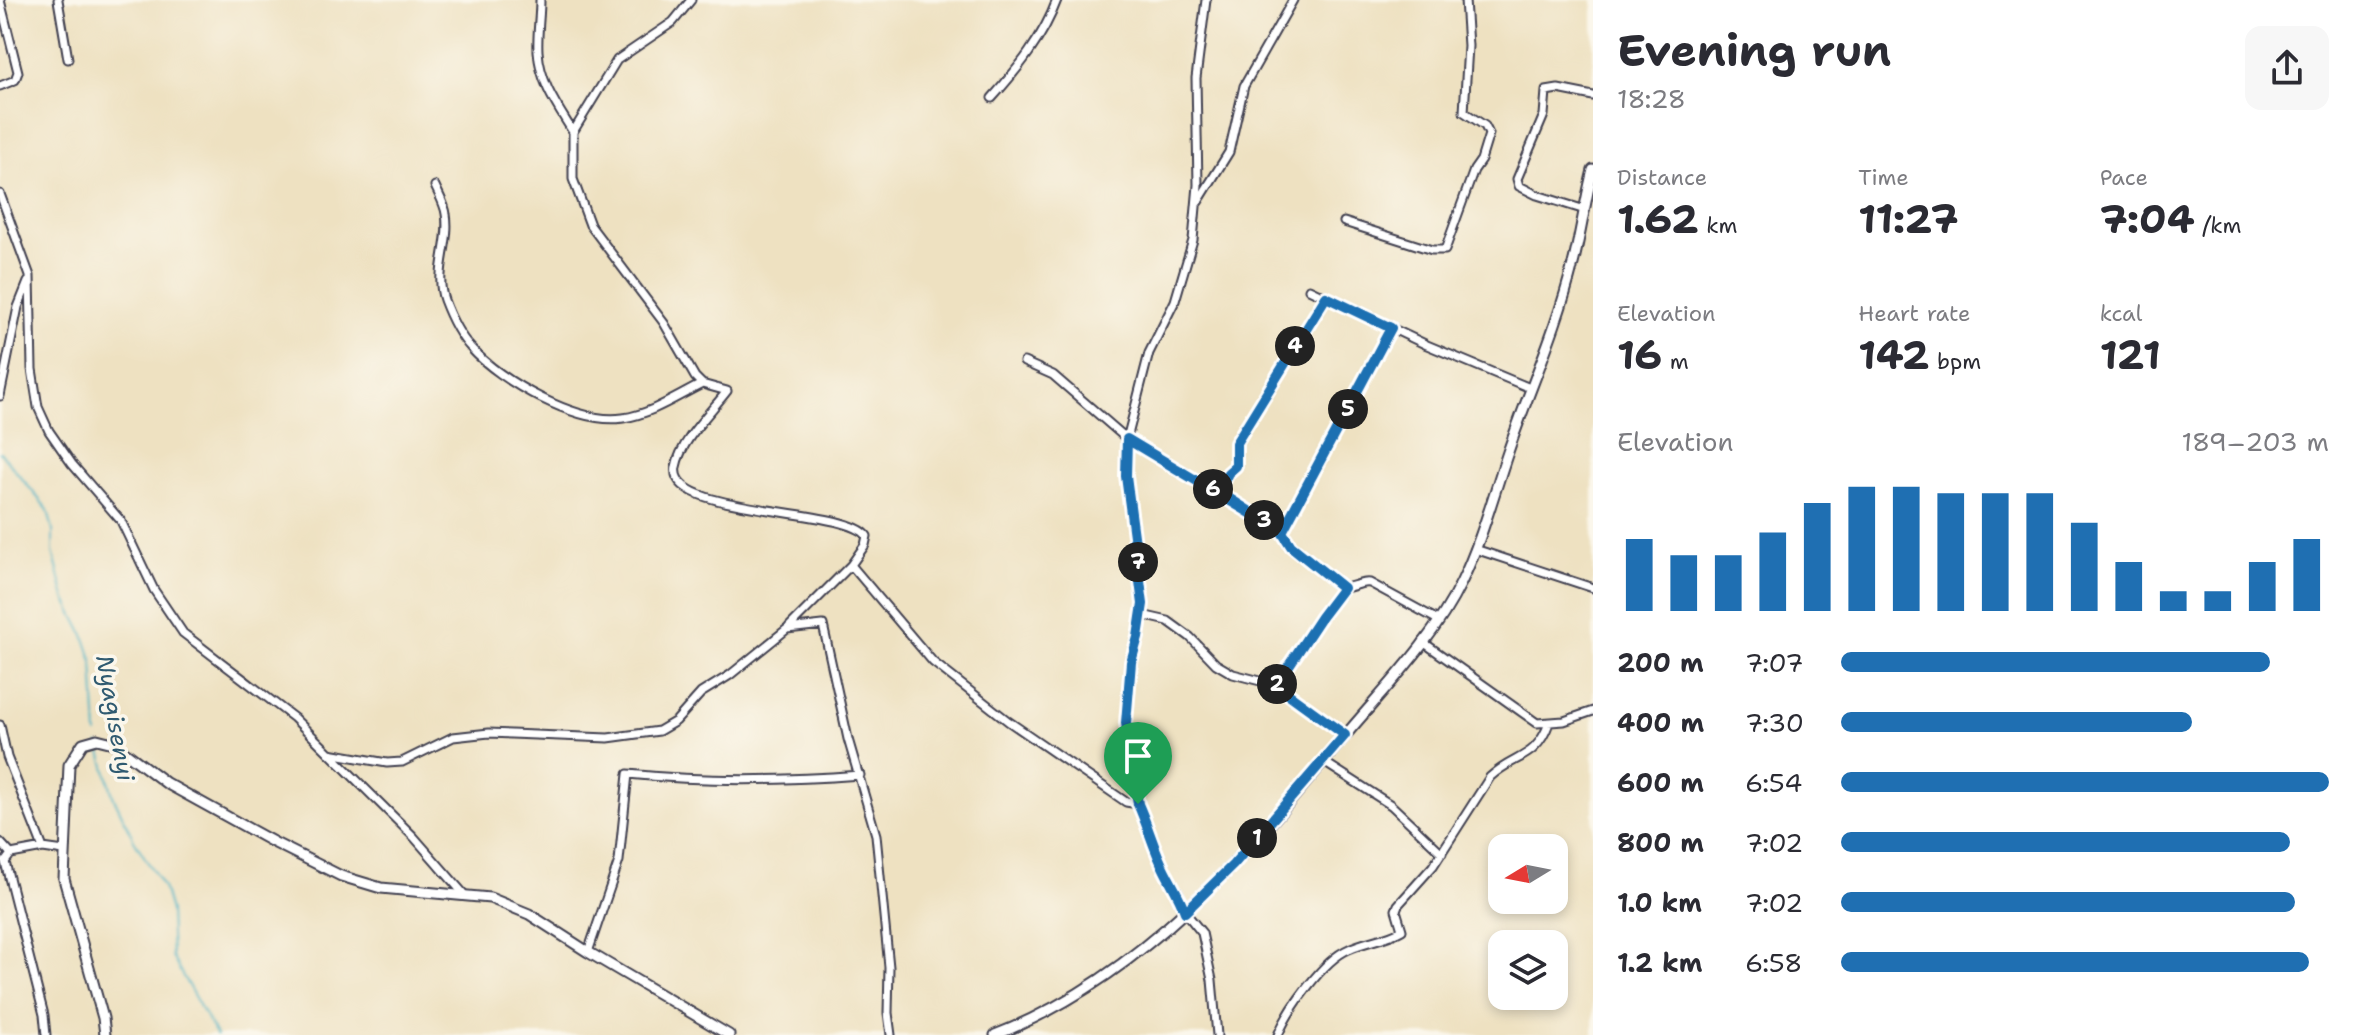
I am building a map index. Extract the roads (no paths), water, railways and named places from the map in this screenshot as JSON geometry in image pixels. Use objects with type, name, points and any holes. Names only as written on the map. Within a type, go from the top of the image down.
[{"type":"main road","points":[[995,1035],[1063,1004],[1129,960],[1185,912],[1233,865],[1324,762],[1423,642],[1461,585],[1475,549],[1530,388],[1554,328],[1574,262],[1582,209],[1593,170]]},
{"type":"main road","points":[[105,1035],[64,879],[69,765],[83,743],[97,739],[113,743],[166,783],[341,876],[381,888],[463,893],[490,898],[529,914],[729,1035]]},
{"type":"street","points":[[0,0],[18,72],[15,80],[0,86]]},
{"type":"street","points":[[58,0],[68,59]]},
{"type":"street","points":[[540,0],[538,50],[541,72],[547,90],[573,132]]},
{"type":"street","points":[[691,0],[673,22],[617,60],[573,132],[573,179],[590,225],[664,323],[702,384]]},
{"type":"street","points":[[992,98],[1024,61],[1057,0]]},
{"type":"street","points":[[1206,0],[1196,78],[1197,204],[1193,240],[1167,319],[1149,353],[1127,439],[1126,476],[1143,604],[1131,662],[1126,723],[1138,804],[1185,912],[1202,933],[1212,980],[1217,1035]]},
{"type":"street","points":[[1197,204],[1229,152],[1244,86],[1293,0]]},
{"type":"street","points":[[1344,222],[1432,250],[1445,250],[1489,134],[1485,126],[1464,112],[1468,46],[1465,0]]},
{"type":"street","points":[[1582,209],[1537,195],[1519,186],[1517,179],[1544,115],[1546,91],[1558,89],[1593,96]]},
{"type":"street","points":[[329,753],[387,763],[402,762],[453,737],[489,733],[608,738],[659,731],[676,721],[701,693],[730,675],[787,629],[851,565],[865,545],[867,536],[863,530],[850,525],[783,511],[723,504],[676,479],[675,467],[690,438],[727,391],[702,384],[640,414],[619,419],[593,418],[530,393],[472,349],[457,328],[442,297],[446,214],[435,186]]},
{"type":"street","points":[[0,194],[30,276],[32,369],[38,407],[49,431],[72,464],[121,521],[154,590],[183,633],[294,718],[414,837],[463,893]]},
{"type":"street","points":[[0,396],[18,307],[30,276]]},
{"type":"street","points":[[1309,289],[1530,388]]},
{"type":"street","points":[[1219,492],[1228,473],[1236,466],[1236,443],[1326,297]]},
{"type":"street","points":[[1282,532],[1391,328]]},
{"type":"street","points":[[1024,362],[1053,375],[1127,439],[1282,532],[1291,546],[1343,588]]},
{"type":"street","points":[[1475,549],[1593,588]]},
{"type":"street","points":[[851,565],[933,662],[1008,721],[1126,802],[1138,804]]},
{"type":"street","points":[[1276,685],[1343,588],[1362,581],[1370,583],[1438,620]]},
{"type":"street","points":[[1142,615],[1168,621],[1190,637],[1216,664],[1233,674],[1276,685],[1345,735]]},
{"type":"street","points":[[787,629],[825,627],[848,739],[876,835],[889,967],[891,1035]]},
{"type":"street","points":[[1423,642],[1529,719],[1549,723],[1584,716],[1593,711]]},
{"type":"street","points":[[1278,1035],[1304,993],[1336,957],[1346,950],[1402,930],[1396,910],[1398,905],[1442,853],[1490,777],[1538,746],[1549,723]]},
{"type":"street","points":[[0,725],[7,757],[43,848]]},
{"type":"street","points":[[1324,762],[1391,805],[1442,853]]},
{"type":"street","points":[[588,952],[619,861],[628,774],[681,779],[781,781],[860,775]]},
{"type":"street","points":[[0,842],[11,854]]},
{"type":"street","points":[[46,1035],[44,1015],[5,862],[11,854],[43,848],[64,851]]},
{"type":"waterway","name":"Nyagisenyi","points":[[0,452],[48,510],[53,531],[53,552],[65,598],[84,635],[93,662],[97,734]]},
{"type":"waterway","name":"Nyagisenyi","points":[[99,744],[113,796],[134,840],[163,887],[170,911],[172,957],[216,1035]]}]
